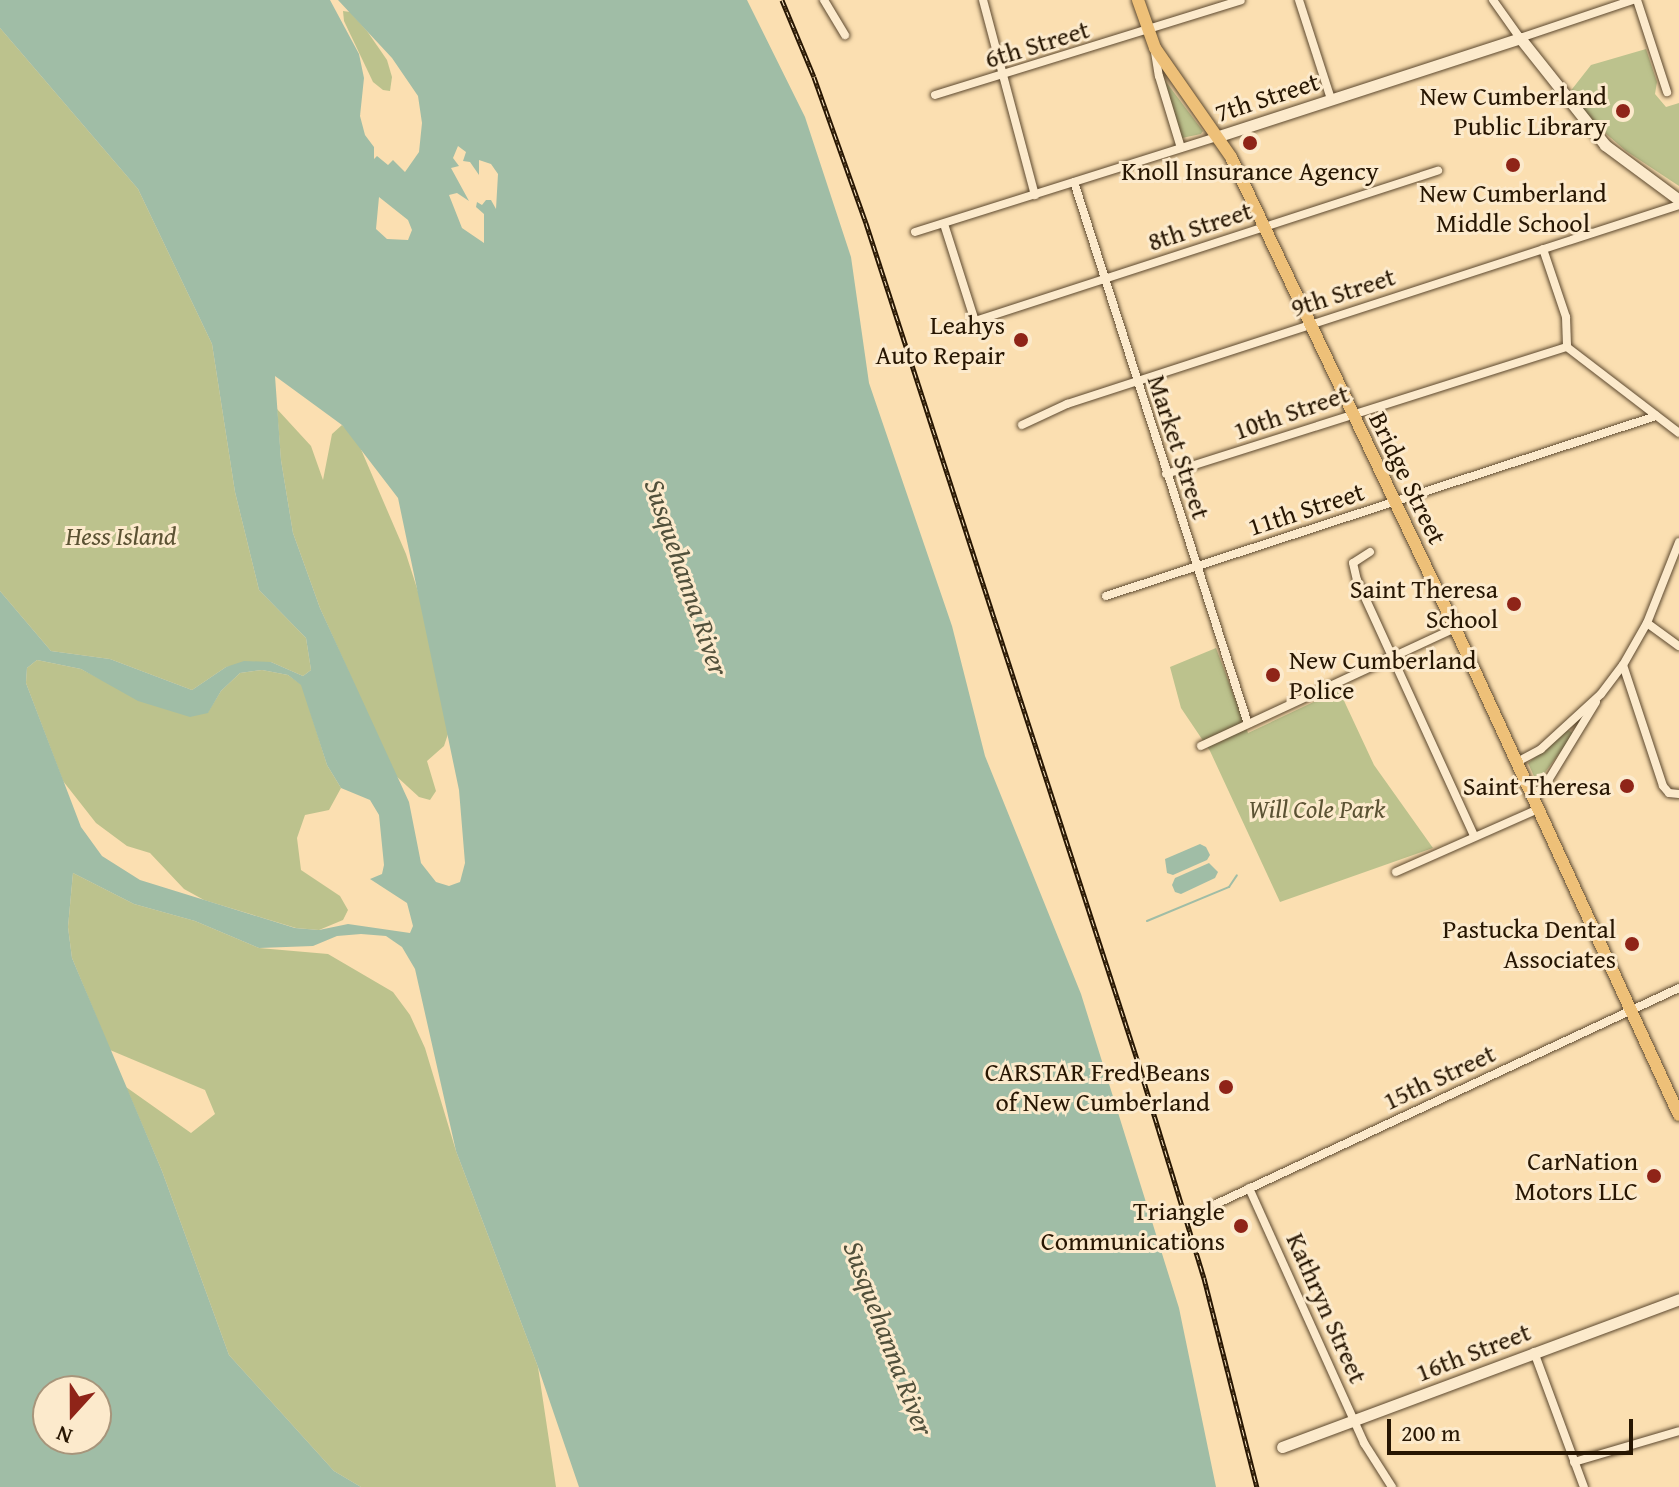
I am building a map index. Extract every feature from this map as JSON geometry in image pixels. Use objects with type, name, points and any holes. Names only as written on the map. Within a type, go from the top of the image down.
[{"type":"main road","name":"Bridge Street","points":[[1138,0],[1155,48],[1219,136],[1264,227],[1455,628],[1679,1115]]},
{"type":"main road","name":"7th Street","points":[[1219,136],[1520,38]]},
{"type":"main road","points":[[1520,38],[1605,145],[1679,202]]},
{"type":"main road","name":"16th Street","points":[[1282,1447],[1679,1299]]},
{"type":"street","points":[[824,0],[845,35]]},
{"type":"street","points":[[983,0],[1035,195]]},
{"type":"street","name":"6th Street","points":[[935,95],[1241,0]]},
{"type":"street","points":[[1299,0],[1331,99]]},
{"type":"street","points":[[1493,0],[1520,38]]},
{"type":"street","points":[[1635,0],[1667,92]]},
{"type":"street","name":"7th Street","points":[[1520,38],[1635,0]]},
{"type":"street","name":"Bridge Street","points":[[1155,48],[1159,76],[1181,148]]},
{"type":"street","name":"7th Street","points":[[915,232],[1219,136]]},
{"type":"street","name":"8th Street","points":[[944,224],[975,321],[1438,171]]},
{"type":"street","name":"Market Street","points":[[1074,182],[1248,724]]},
{"type":"street","name":"9th Street","points":[[1022,425],[1067,404],[1679,202]]},
{"type":"street","points":[[1543,249],[1566,317],[1567,347],[1679,433]]},
{"type":"street","name":"10th Street","points":[[1166,474],[1567,347]]},
{"type":"street","name":"11th Street","points":[[1106,596],[1656,416]]},
{"type":"street","points":[[1531,793],[1542,789],[1601,694],[1623,665],[1647,623],[1679,542]]},
{"type":"street","points":[[1370,552],[1354,559],[1352,569],[1474,835]]},
{"type":"street","points":[[1647,623],[1679,646]]},
{"type":"street","points":[[1201,746],[1455,628]]},
{"type":"street","points":[[1623,665],[1663,786],[1675,794]]},
{"type":"street","points":[[1517,762],[1537,753],[1601,694]]},
{"type":"street","points":[[1396,872],[1538,809]]},
{"type":"street","name":"15th Street","points":[[1216,1204],[1679,988]]},
{"type":"street","name":"Kathryn Street","points":[[1249,1188],[1371,1457],[1392,1487]]},
{"type":"street","points":[[1534,1352],[1584,1487]]},
{"type":"street","points":[[1574,1462],[1679,1431]]},
{"type":"green space","points":[[343,11],[350,12],[387,60],[392,77],[390,91],[373,82],[344,21]]},
{"type":"green space","name":"Hess Island","points":[[0,28],[138,189],[212,344],[235,492],[259,590],[306,638],[311,670],[303,676],[271,662],[226,667],[192,690],[110,659],[51,651],[0,591]]},
{"type":"green space","points":[[1646,49],[1657,82],[1655,94],[1666,107],[1679,103],[1679,186],[1626,151],[1596,125],[1569,93],[1591,65]]},
{"type":"green space","points":[[1163,78],[1203,131],[1201,134],[1182,138]]},
{"type":"green space","points":[[277,409],[311,446],[323,480],[332,434],[342,425],[357,440],[406,554],[423,607],[449,731],[444,746],[427,761],[436,791],[430,800],[419,797],[395,775],[320,608],[293,533],[281,460]]},
{"type":"green space","name":"Will Cole Park","points":[[1216,648],[1248,733],[1339,690],[1374,765],[1433,848],[1280,902],[1210,751],[1181,708],[1170,667]]},
{"type":"green space","points":[[37,660],[81,669],[104,681],[208,712],[221,691],[240,673],[262,670],[288,675],[302,685],[327,765],[341,788],[329,810],[305,815],[297,838],[301,870],[340,896],[348,910],[343,920],[319,930],[296,928],[204,900],[184,889],[150,853],[127,846],[96,823],[63,781],[26,683],[27,668]]},
{"type":"green space","points":[[1568,730],[1574,734],[1537,783],[1528,763]]},
{"type":"green space","points":[[73,873],[134,904],[195,921],[259,948],[328,954],[393,992],[410,1015],[425,1048],[456,1151],[538,1367],[556,1487],[361,1487],[334,1471],[229,1355],[162,1171],[126,1087],[191,1133],[215,1114],[205,1090],[110,1050],[72,958],[68,927]]},
{"type":"water","name":"Susquehanna River","points":[[0,0],[330,0],[359,54],[364,78],[360,116],[365,135],[374,147],[374,159],[377,156],[388,165],[393,160],[405,172],[419,152],[422,123],[418,96],[392,58],[338,0],[747,0],[805,117],[851,257],[869,383],[952,626],[985,756],[1081,994],[1179,1308],[1216,1487],[579,1487],[538,1367],[456,1151],[415,969],[402,947],[386,936],[361,934],[337,936],[313,946],[259,948],[195,921],[134,904],[73,873],[68,927],[72,958],[162,1171],[229,1355],[334,1471],[361,1487],[0,1487],[0,591],[51,651],[110,659],[192,690],[226,667],[244,661],[271,662],[303,676],[311,670],[306,638],[259,590],[235,492],[212,344],[138,189],[0,28]],"holes":[[[458,146],[466,152],[463,161],[470,162],[479,175],[479,160],[491,164],[498,174],[496,209],[491,200],[486,200],[482,205],[477,202],[476,207],[484,214],[484,243],[462,228],[449,195],[457,193],[469,201],[451,168],[459,166],[453,158]],[[379,197],[408,220],[412,230],[408,240],[387,239],[376,229]],[[275,376],[342,425],[398,498],[459,790],[465,863],[460,882],[449,886],[436,882],[421,863],[409,802],[320,608],[293,533],[281,460]],[[37,660],[81,669],[138,701],[190,717],[208,713],[221,691],[240,673],[262,670],[288,675],[301,685],[327,765],[341,788],[370,800],[379,815],[384,865],[382,874],[370,879],[407,903],[413,926],[410,933],[348,924],[319,930],[295,928],[140,880],[102,856],[81,827],[26,683],[27,668]]]},
{"type":"water","points":[[1200,844],[1206,847],[1210,855],[1207,860],[1173,875],[1167,873],[1165,859]]},
{"type":"water","points":[[1209,863],[1218,872],[1215,878],[1181,894],[1175,892],[1172,885],[1175,878]]},
{"type":"waterway","points":[[1147,921],[1229,887],[1237,875]]},
{"type":"railway","points":[[782,0],[814,77],[866,223],[1137,1059],[1204,1278],[1257,1487]]},
{"type":"place","name":"New Cumberland Public Library","points":[[1623,111]]},
{"type":"place","name":"Knoll Insurance Agency","points":[[1250,143]]},
{"type":"place","name":"New Cumberland Middle School","points":[[1513,165]]},
{"type":"place","name":"Leahys Auto Repair","points":[[1021,340]]},
{"type":"place","name":"Saint Theresa School","points":[[1514,604]]},
{"type":"place","name":"New Cumberland Police","points":[[1273,675]]},
{"type":"place","name":"Saint Theresa","points":[[1627,786]]},
{"type":"place","name":"Pastucka Dental Associates","points":[[1632,944]]},
{"type":"place","name":"CARSTAR Fred Beans of New Cumberland","points":[[1226,1087]]},
{"type":"place","name":"CarNation Motors LLC","points":[[1654,1176]]},
{"type":"place","name":"Triangle Communications","points":[[1241,1226]]}]
